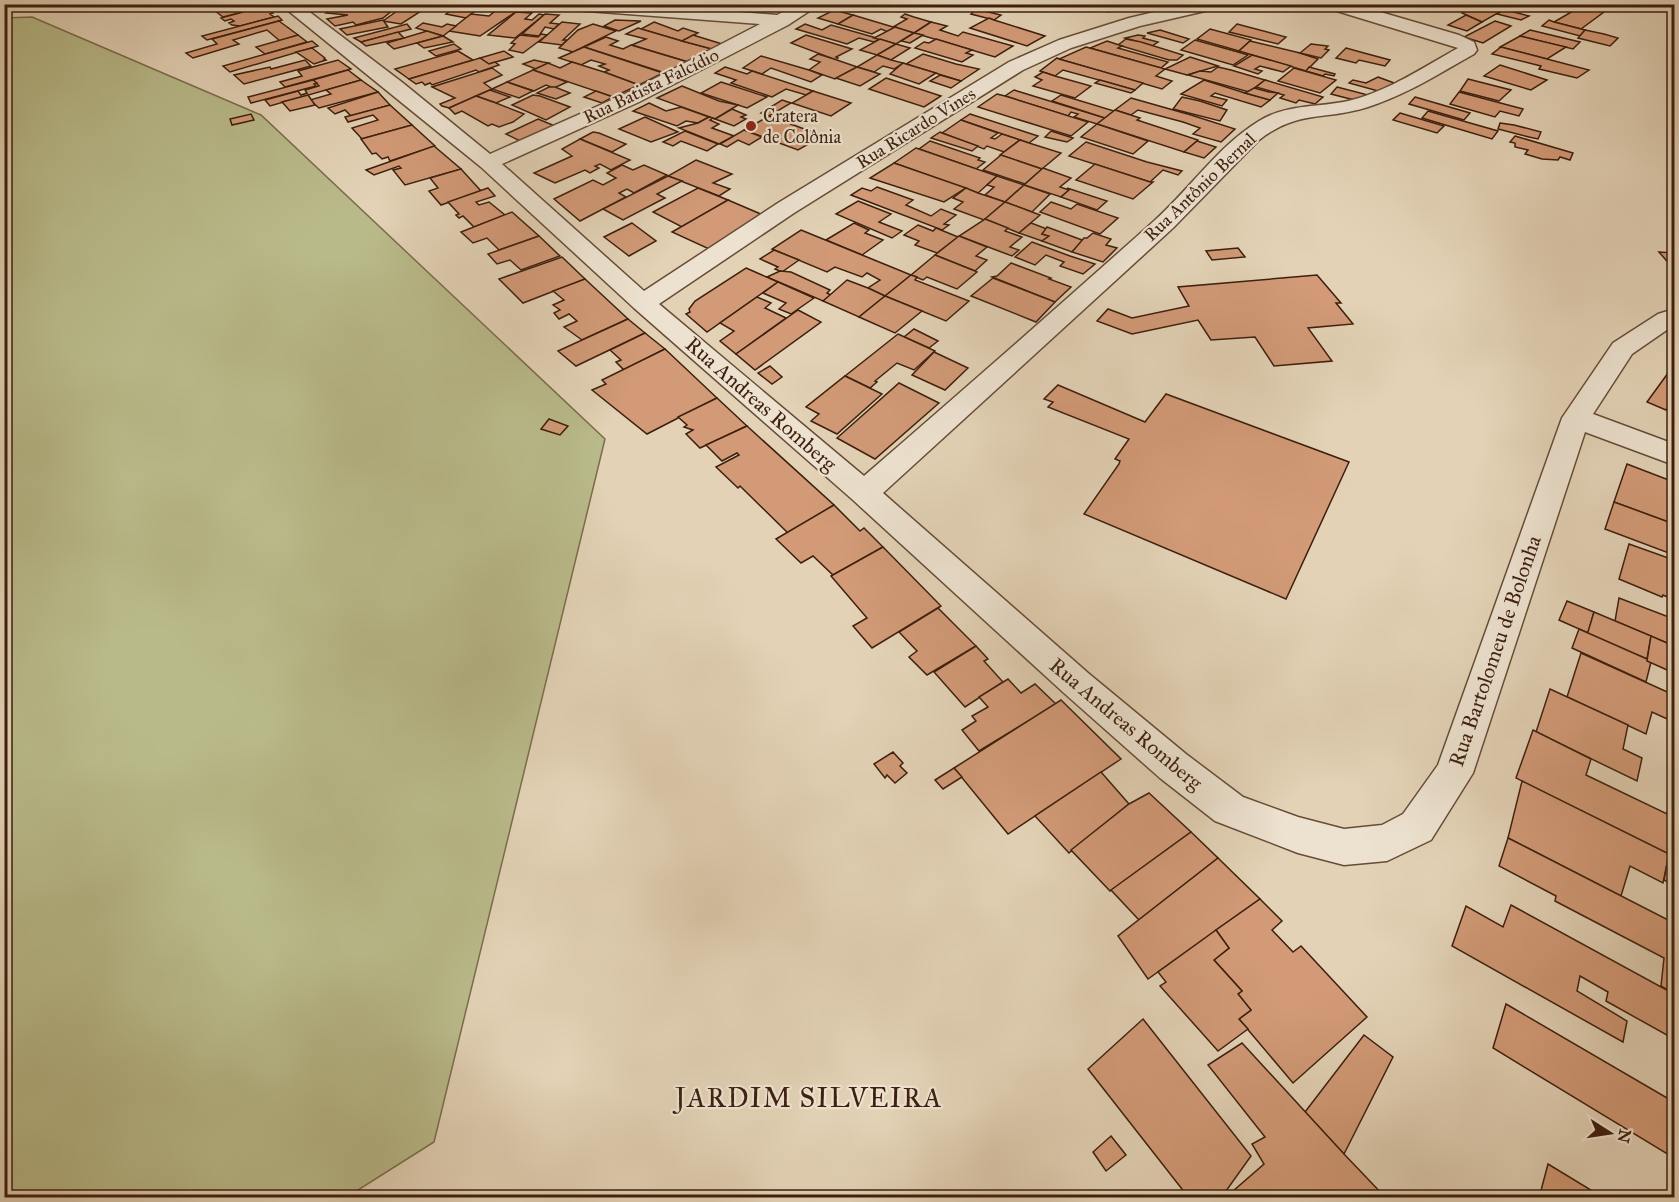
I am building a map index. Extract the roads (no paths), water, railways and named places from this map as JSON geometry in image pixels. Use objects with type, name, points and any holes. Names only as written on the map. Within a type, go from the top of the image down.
[{"type":"street","name":"Rua Andreas Romberg","points":[[288,4],[396,87],[488,163],[643,303],[864,493],[1076,683],[1173,766],[1229,809]]},
{"type":"street","points":[[561,4],[782,21]]},
{"type":"street","name":"Rua Batista Falcídio","points":[[488,163],[632,98],[812,4]]},
{"type":"street","name":"Rua Ricardo Vines","points":[[643,303],[786,208],[1016,66],[1065,44],[1135,22],[1212,4]]},
{"type":"street","name":"Rua Antônio Bernal","points":[[864,493],[1182,207],[1251,136],[1276,119],[1369,101],[1404,86],[1468,50],[1468,46],[1453,39],[1333,4]]},
{"type":"street","name":"Rua Bartolomeu de Bolonha","points":[[1229,809],[1298,835],[1344,847],[1387,843],[1417,827],[1454,773],[1576,418],[1622,349],[1667,319],[1674,317]]},
{"type":"street","points":[[1576,418],[1674,454]]},
{"type":"place","name":"Cratera de Colônia","points":[[751,126]]},
{"type":"district","name":"JARDIM SILVEIRA","points":[[809,1098]]}]
